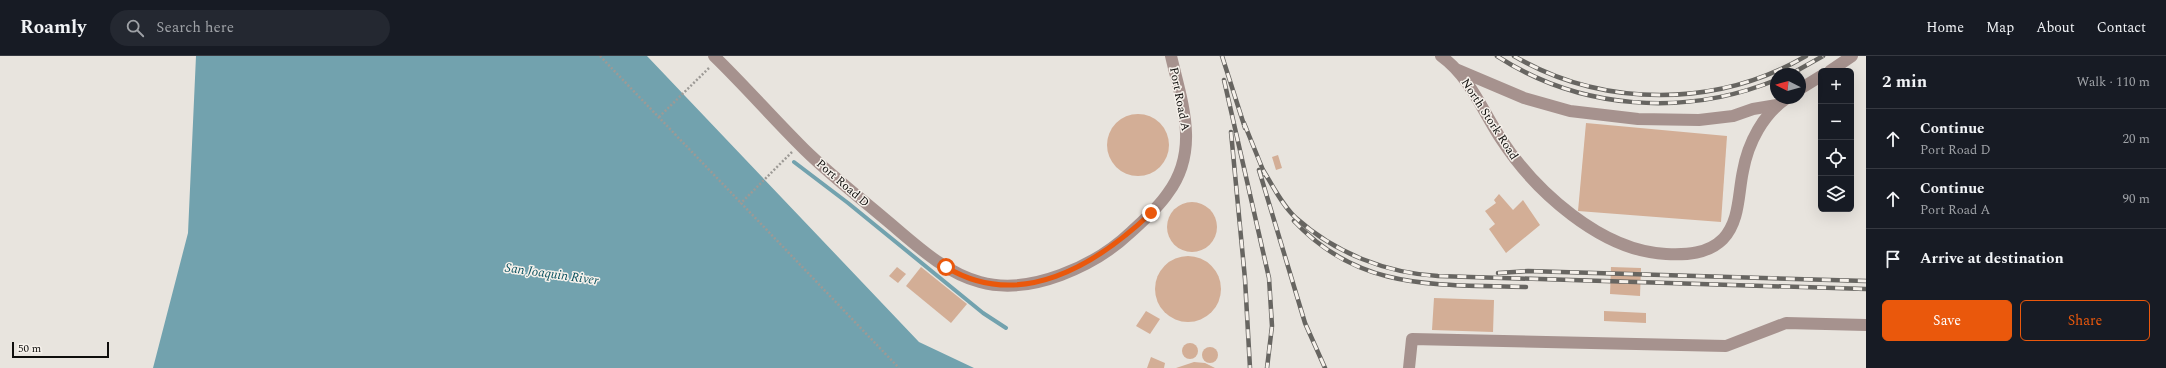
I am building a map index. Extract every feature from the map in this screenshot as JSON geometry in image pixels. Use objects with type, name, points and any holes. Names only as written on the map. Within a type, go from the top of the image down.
[{"type":"lane","name":"Port Road A","points":[[990,284],[1005,285],[1037,282],[1081,267],[1128,235],[1167,195],[1180,173],[1187,142],[1186,115],[1171,56]]},
{"type":"lane","name":"North Stork Road","points":[[1441,56],[1455,69],[1473,92],[1501,139],[1516,160],[1550,196],[1572,215],[1616,241],[1638,249],[1661,254],[1697,253],[1714,247],[1732,227],[1736,214],[1747,152],[1754,136],[1780,104]]},
{"type":"lane","points":[[1834,68],[1852,56]]},
{"type":"lane","name":"Port Road D","points":[[716,58],[800,145],[916,245],[957,274],[990,284]]},
{"type":"lane","points":[[1455,69],[1524,98],[1563,109],[1638,119],[1699,120],[1733,116],[1753,108],[1770,104]]},
{"type":"lane","points":[[1806,85],[1818,78]]},
{"type":"lane","points":[[1409,368],[1412,339],[1726,346],[1786,323],[1866,325]]},
{"type":"path","points":[[600,56],[899,368]]},
{"type":"path","points":[[659,117],[716,58]]},
{"type":"path","points":[[741,203],[800,145]]},
{"type":"water","name":"San Joaquin River","points":[[196,56],[647,56],[919,342],[974,368],[153,368],[188,233]]},
{"type":"building","points":[[1132,114],[1144,114],[1160,123],[1167,133],[1169,145],[1167,157],[1160,167],[1144,176],[1132,176],[1121,171],[1112,162],[1107,151],[1107,139],[1112,128],[1121,119]]},
{"type":"building","points":[[1586,123],[1727,136],[1721,222],[1578,211]]},
{"type":"building","points":[[1278,155],[1282,168],[1276,170],[1272,157]]},
{"type":"building","points":[[1499,194],[1513,210],[1523,200],[1540,225],[1506,253],[1489,229],[1495,224],[1485,211],[1496,203],[1494,200]]},
{"type":"building","points":[[1187,202],[1197,202],[1210,209],[1217,222],[1217,232],[1210,245],[1197,252],[1187,252],[1178,248],[1171,241],[1167,232],[1167,222],[1171,213],[1178,206]]},
{"type":"building","points":[[1188,256],[1201,259],[1211,266],[1218,276],[1221,289],[1218,302],[1211,312],[1201,319],[1188,322],[1175,319],[1165,312],[1158,302],[1155,289],[1158,276],[1165,266],[1175,259]]},
{"type":"building","points":[[897,267],[906,274],[898,283],[889,276]]},
{"type":"building","points":[[921,267],[967,304],[951,323],[906,286]]},
{"type":"building","points":[[1611,267],[1641,268],[1640,296],[1610,294]]},
{"type":"building","points":[[1434,298],[1494,300],[1493,332],[1432,330]]},
{"type":"building","points":[[1146,311],[1160,319],[1150,334],[1136,326]]},
{"type":"building","points":[[1604,311],[1646,313],[1646,323],[1604,321]]},
{"type":"building","points":[[1187,343],[1193,343],[1198,348],[1196,357],[1193,359],[1187,359],[1182,354],[1182,348]]},
{"type":"building","points":[[1210,347],[1216,349],[1218,355],[1216,361],[1210,363],[1204,361],[1202,355],[1204,349]]},
{"type":"building","points":[[1151,357],[1165,363],[1164,368],[1147,368]]},
{"type":"building","points":[[1194,362],[1205,363],[1215,368],[1176,368]]},
{"type":"waterway","points":[[794,162],[848,203],[983,313],[1006,328]]},
{"type":"railway","points":[[1222,56],[1245,128]]},
{"type":"railway","points":[[1497,56],[1529,74],[1563,88],[1598,97],[1634,102],[1670,103],[1706,99],[1741,92],[1770,82]]},
{"type":"railway","points":[[1514,56],[1548,73],[1585,85],[1622,93],[1660,95],[1698,93],[1735,85],[1772,73],[1806,56]]},
{"type":"railway","points":[[1802,68],[1823,56]]},
{"type":"railway","points":[[1224,80],[1269,278],[1272,326],[1267,368]]},
{"type":"railway","points":[[1244,123],[1265,175]]},
{"type":"railway","points":[[1231,132],[1245,279],[1250,368]]},
{"type":"railway","points":[[1259,170],[1305,323],[1325,368]]},
{"type":"railway","points":[[1263,170],[1286,207],[1296,218],[1311,230],[1344,251],[1381,266],[1399,271],[1438,276],[1866,289]]},
{"type":"railway","points":[[1294,221],[1320,244],[1346,261],[1373,272],[1401,280],[1431,284],[1526,287]]},
{"type":"railway","points":[[1498,273],[1528,271],[1866,281]]},
{"type":"route","points":[[946,267],[957,274],[982,283],[1005,285],[1037,282],[1081,267],[1128,235],[1151,213]]}]
